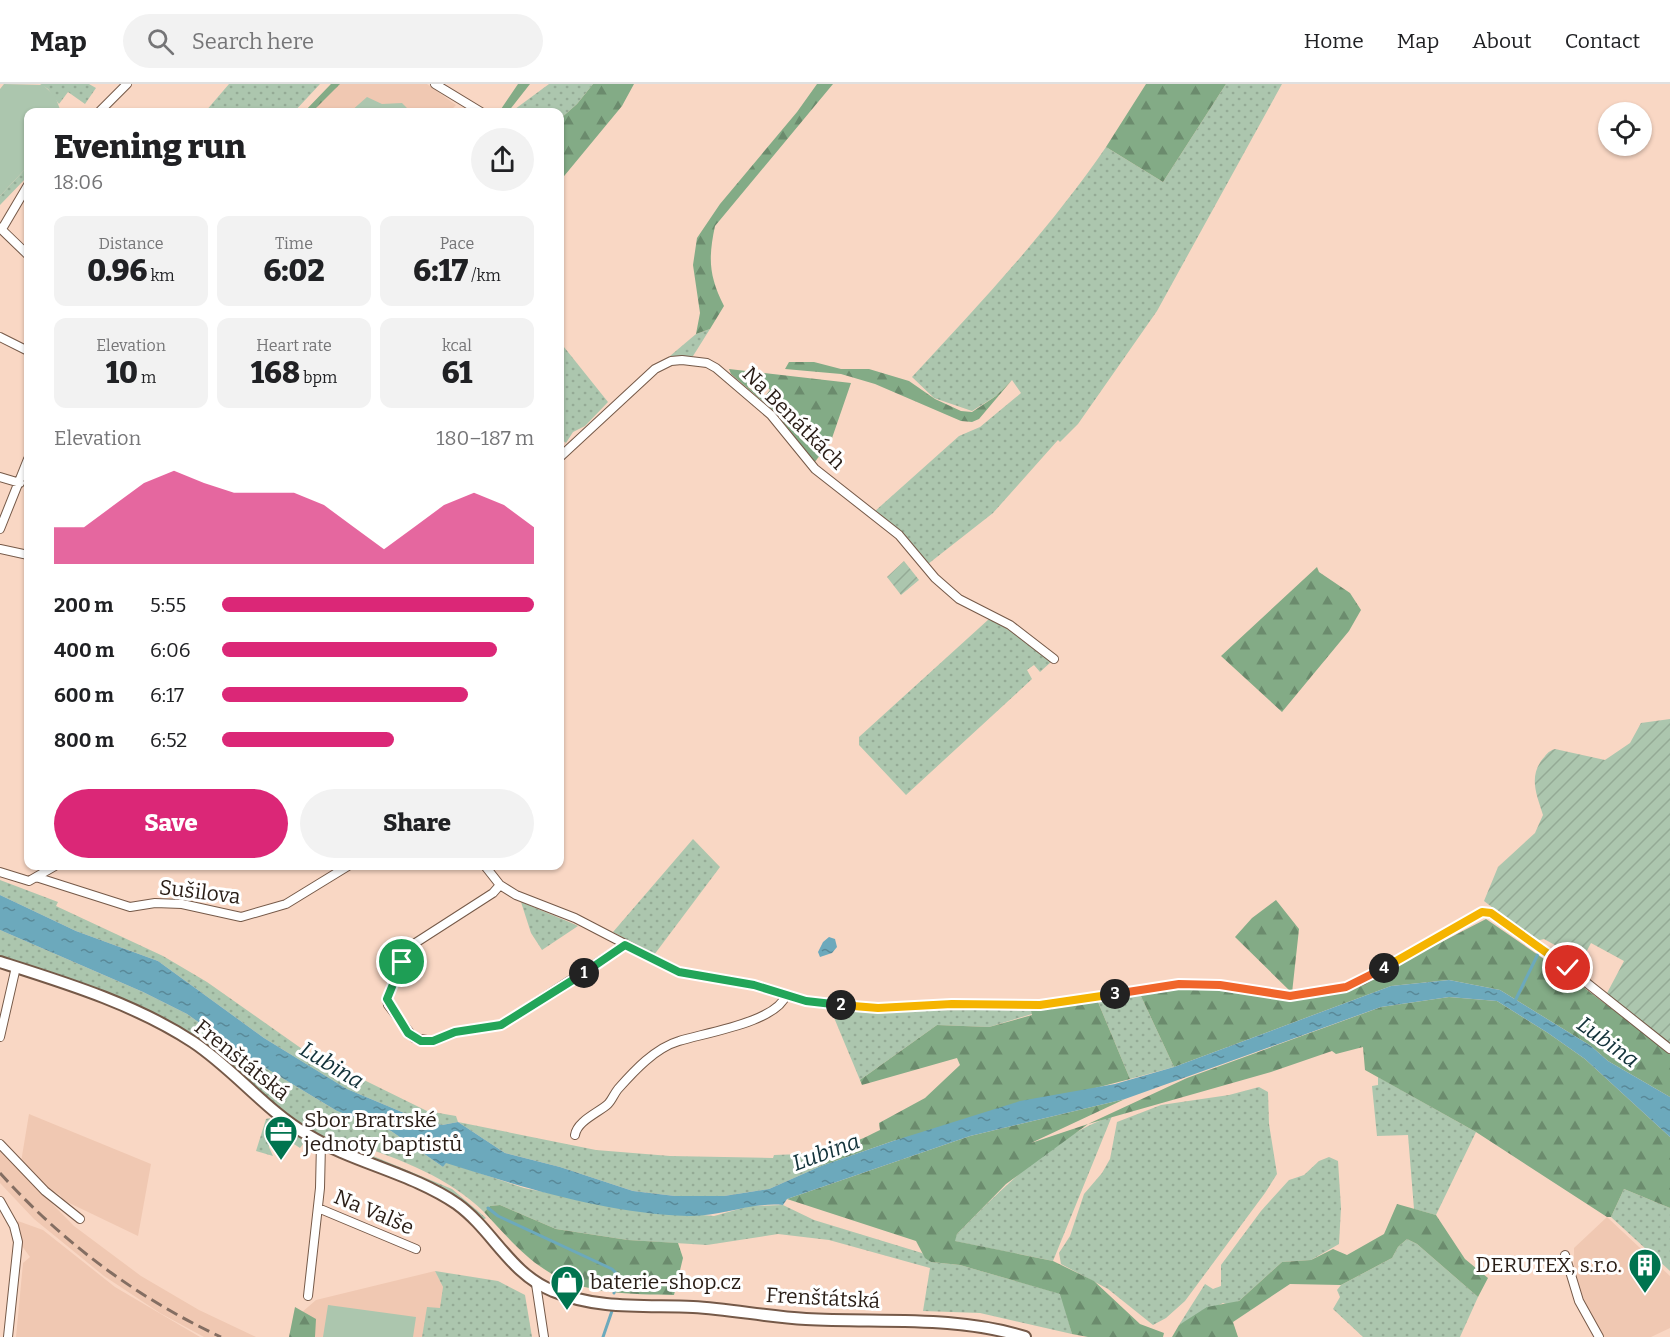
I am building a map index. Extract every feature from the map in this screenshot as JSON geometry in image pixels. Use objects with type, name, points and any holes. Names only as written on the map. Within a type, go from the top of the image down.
[{"type":"main road","name":"Frenštátská","points":[[0,962],[123,1005],[169,1027],[210,1054],[281,1117],[321,1143],[430,1189],[456,1203],[481,1226],[520,1272],[536,1284],[572,1298],[613,1306],[705,1308],[807,1319],[969,1324],[1025,1337]]},
{"type":"street","points":[[103,108],[127,84]]},
{"type":"street","points":[[435,84],[474,108]]},
{"type":"street","points":[[24,192],[1,229],[24,251]]},
{"type":"street","points":[[0,337],[24,349]]},
{"type":"street","name":"Na Benátkách","points":[[564,453],[655,369],[670,361],[706,363],[729,377],[771,415],[815,469],[899,535],[935,578],[959,599],[1010,625],[1054,658]]},
{"type":"street","points":[[0,528],[24,471]]},
{"type":"street","points":[[0,477],[20,483]]},
{"type":"street","points":[[0,549],[24,554]]},
{"type":"street","points":[[39,878],[50,870]]},
{"type":"street","name":"Sušilova","points":[[0,872],[25,882],[39,878],[130,907],[153,903],[182,904],[230,916],[248,917],[286,904],[341,870]]},
{"type":"street","points":[[488,870],[500,885],[516,895],[575,918],[679,972],[754,985],[828,1004],[878,1008],[952,1004],[1040,1005],[1179,984],[1220,985],[1290,996],[1319,993],[1346,987],[1363,980],[1482,912],[1491,913],[1568,968],[1670,1049]]},
{"type":"street","points":[[500,885],[493,892],[406,949],[387,999],[388,1005],[414,1038],[433,1041],[455,1032],[501,1025],[625,945]]},
{"type":"street","points":[[0,1037],[16,967]]},
{"type":"street","points":[[575,1135],[578,1127],[610,1103],[635,1071],[658,1052],[676,1042],[739,1025],[767,1013],[784,1000],[786,995]]},
{"type":"street","name":"Na Valše","points":[[308,1296],[318,1208],[321,1143]]},
{"type":"street","points":[[0,1144],[45,1191],[80,1219]]},
{"type":"street","points":[[0,1201],[14,1226],[18,1242],[8,1337]]},
{"type":"street","name":"Na Valše","points":[[318,1208],[416,1249]]},
{"type":"street","points":[[1565,1255],[1579,1301],[1599,1337]]},
{"type":"street","points":[[536,1284],[544,1337]]},
{"type":"shaded area","points":[[331,84],[427,84],[456,105],[453,108],[308,108]]},
{"type":"shaded area","points":[[29,1114],[151,1164],[138,1236],[63,1200],[60,1195],[47,1188],[21,1162]]},
{"type":"shaded area","points":[[0,1151],[74,1226],[141,1276],[199,1310],[256,1337],[204,1337],[160,1313],[104,1276],[34,1219],[0,1183]]},
{"type":"shaded area","points":[[1607,1217],[1670,1276],[1670,1328],[1651,1337],[1603,1337],[1583,1302],[1574,1265],[1574,1248]]},
{"type":"shaded area","points":[[18,1221],[43,1230],[115,1287],[200,1337],[16,1337],[23,1263],[30,1257],[10,1230]]},
{"type":"shaded area","points":[[435,1271],[443,1287],[440,1337],[299,1337],[301,1313],[316,1300]]},
{"type":"green space","points":[[4,84],[43,85],[55,96],[60,108],[24,108],[24,170],[0,196],[0,89]]},
{"type":"green space","points":[[40,84],[89,84],[96,88],[85,104],[68,92],[59,104],[48,89]]},
{"type":"green space","points":[[229,84],[320,84],[298,108],[208,108]]},
{"type":"green space","points":[[331,84],[340,84],[316,108],[308,108]]},
{"type":"green space","points":[[518,84],[530,84],[511,108],[502,108]]},
{"type":"green space","points":[[549,84],[593,84],[564,115],[564,108],[516,108]]},
{"type":"green space","points":[[593,84],[634,84],[622,106],[564,176],[564,115]]},
{"type":"green space","points":[[817,84],[833,84],[715,226],[711,248],[711,267],[715,285],[724,306],[710,329],[696,334],[700,313],[693,265],[697,238],[720,204],[797,112]]},
{"type":"green space","points":[[1146,84],[1226,84],[1163,182],[1106,147]]},
{"type":"green space","points":[[1226,84],[1282,84],[1157,311],[1078,424],[1060,442],[1058,440],[993,513],[928,564],[874,512],[959,436],[980,427],[1021,393],[1012,380],[996,396],[972,411],[934,398],[912,377],[1037,237],[1106,147],[1163,182]]},
{"type":"green space","points":[[367,97],[382,104],[402,103],[407,108],[355,108]]},
{"type":"green space","points":[[24,170],[24,180],[0,205],[0,196]]},
{"type":"green space","points":[[710,329],[693,356],[670,356],[696,334]]},
{"type":"green space","points":[[564,347],[608,402],[585,426],[573,432],[566,443],[564,441]]},
{"type":"green space","points":[[789,362],[814,362],[841,369],[869,369],[909,381],[935,399],[961,411],[972,412],[996,396],[1012,380],[979,419],[972,422],[961,421],[875,384],[841,374],[785,369]]},
{"type":"green space","points":[[729,369],[851,383],[831,441],[814,463],[776,413],[731,374]],"holes":[[[756,375],[770,390],[763,399],[748,387]]]},
{"type":"green space","points":[[904,561],[919,580],[901,595],[887,577]]},
{"type":"green space","points":[[1317,567],[1319,572],[1350,593],[1361,610],[1349,631],[1282,712],[1221,656]]},
{"type":"green space","points":[[989,619],[1022,637],[1052,661],[1040,672],[1034,665],[1027,670],[1032,679],[906,795],[859,745],[859,737]]},
{"type":"green space","points":[[1670,719],[1670,1044],[1606,995],[1624,961],[1591,943],[1582,960],[1544,939],[1536,941],[1484,901],[1498,867],[1535,833],[1543,815],[1537,794],[1535,774],[1547,754],[1555,749],[1605,760],[1630,743],[1641,723]]},
{"type":"green space","points":[[693,839],[720,867],[654,955],[613,932]]},
{"type":"green space","points":[[0,880],[58,902],[56,906],[163,956],[207,982],[305,1051],[427,1111],[456,1116],[458,1122],[442,1125],[421,1120],[347,1089],[264,1038],[158,961],[76,931],[0,895]]},
{"type":"green space","points":[[1276,900],[1299,929],[1292,993],[1235,937],[1252,918]]},
{"type":"green space","points":[[521,902],[578,926],[542,950],[531,933]]},
{"type":"green space","points":[[1486,919],[1570,977],[1670,1053],[1670,1097],[1608,1061],[1591,1046],[1500,990],[1449,980],[1391,986],[1174,1067],[1140,994],[1180,987],[1221,988],[1288,1000],[1345,992]]},
{"type":"green space","points":[[0,930],[143,992],[187,1014],[249,1058],[337,1111],[391,1131],[443,1167],[446,1162],[524,1188],[621,1208],[714,1216],[750,1206],[783,1205],[814,1220],[922,1253],[931,1262],[960,1265],[1061,1294],[1072,1334],[980,1313],[923,1311],[930,1268],[829,1240],[778,1234],[707,1245],[628,1240],[556,1229],[500,1205],[490,1206],[484,1212],[471,1200],[440,1179],[407,1163],[355,1144],[354,1148],[452,1189],[486,1218],[483,1220],[443,1192],[331,1142],[310,1130],[284,1112],[212,1049],[163,1018],[83,983],[0,957]]},
{"type":"green space","points":[[1140,994],[1174,1067],[1130,1079],[1098,1002]]},
{"type":"green space","points":[[1449,997],[1497,1001],[1585,1059],[1670,1137],[1670,1208],[1624,1189],[1611,1217],[1607,1217],[1476,1132],[1365,1070],[1363,1047],[1336,1054],[1332,1051],[1271,1072],[1088,1124],[1187,1078],[1381,1007]]},
{"type":"green space","points":[[1098,1002],[1130,1079],[893,1141],[821,1166],[812,1158],[795,1154],[829,1149],[859,1140],[880,1130],[879,1123],[925,1098],[960,1065],[957,1058],[862,1085],[860,1080],[937,1025],[989,1027],[1032,1015],[1031,1011]]},
{"type":"green space","points":[[830,1008],[1006,1010],[1031,1011],[1032,1014],[989,1027],[937,1025],[860,1080]]},
{"type":"green space","points":[[1378,1077],[1476,1132],[1436,1215],[1414,1209],[1408,1135],[1377,1136],[1372,1086],[1378,1085]]},
{"type":"green space","points":[[1259,1087],[1268,1092],[1269,1124],[1277,1174],[1185,1301],[1166,1318],[1153,1325],[1108,1289],[1061,1264],[1059,1253],[1070,1236],[1084,1194],[1102,1173],[1110,1159],[1117,1122],[1161,1105],[1229,1095]]},
{"type":"green space","points":[[1125,1099],[1031,1143],[1088,1124],[1006,1184],[957,1234],[955,1241],[1053,1261],[1094,1281],[1140,1324],[1164,1333],[1163,1337],[1088,1337],[1072,1334],[1060,1294],[960,1265],[931,1262],[925,1258],[916,1241],[787,1199],[970,1136]]},
{"type":"green space","points":[[1112,1116],[1053,1261],[954,1241],[957,1234],[1028,1166],[1069,1137]]},
{"type":"green space","points":[[270,1118],[269,1147],[273,1156],[256,1151],[266,1119]]},
{"type":"green space","points":[[458,1122],[596,1150],[670,1156],[773,1158],[774,1155],[793,1155],[805,1157],[821,1166],[769,1189],[724,1196],[675,1196],[633,1191],[560,1167],[505,1153]]},
{"type":"green space","points":[[282,1124],[306,1140],[300,1148],[280,1135],[279,1126]]},
{"type":"green space","points":[[1329,1157],[1338,1161],[1341,1208],[1339,1244],[1311,1260],[1282,1262],[1239,1301],[1229,1305],[1223,1303],[1179,1325],[1205,1284],[1213,1289],[1221,1286],[1221,1265],[1261,1211],[1289,1180],[1304,1175],[1319,1161]]},
{"type":"green space","points":[[1624,1189],[1670,1208],[1670,1271],[1611,1217]]},
{"type":"green space","points":[[1397,1204],[1436,1215],[1465,1259],[1488,1278],[1478,1297],[1417,1244],[1407,1239],[1398,1247],[1392,1258],[1341,1285],[1290,1284],[1233,1322],[1238,1337],[1172,1337],[1179,1325],[1207,1307],[1239,1301],[1282,1262],[1311,1260],[1333,1249],[1347,1255],[1384,1234]]},
{"type":"green space","points":[[500,1205],[556,1229],[628,1240],[678,1243],[683,1258],[674,1295],[607,1291],[574,1284],[559,1278],[528,1257],[484,1212],[490,1206]]},
{"type":"green space","points":[[1407,1239],[1417,1244],[1478,1297],[1460,1337],[1363,1337],[1333,1309],[1340,1297],[1337,1290],[1341,1285],[1392,1258],[1398,1247]]},
{"type":"green space","points":[[435,1271],[498,1281],[525,1295],[532,1337],[422,1337],[427,1307],[440,1308],[443,1287]]},
{"type":"green space","points":[[328,1305],[416,1317],[413,1337],[323,1337]]},
{"type":"green space","points":[[295,1307],[316,1319],[315,1337],[289,1337]]},
{"type":"water","points":[[0,895],[76,931],[158,961],[264,1038],[347,1089],[421,1120],[442,1125],[458,1122],[505,1153],[560,1167],[633,1191],[675,1196],[724,1196],[769,1189],[821,1166],[1020,1101],[1115,1084],[1174,1067],[1391,986],[1449,980],[1500,990],[1591,1046],[1608,1061],[1670,1097],[1670,1137],[1585,1059],[1548,1033],[1497,1001],[1449,997],[1381,1007],[1125,1099],[970,1136],[787,1199],[783,1205],[759,1206],[700,1216],[626,1210],[535,1190],[446,1163],[443,1167],[391,1131],[337,1111],[249,1058],[187,1014],[143,992],[0,930]]},
{"type":"water","points":[[829,937],[835,939],[837,947],[832,953],[820,957],[818,952],[823,942]]},
{"type":"waterway","points":[[1514,1003],[1538,954]]},
{"type":"waterway","points":[[488,1208],[498,1216],[612,1269],[616,1273],[613,1278],[616,1284],[614,1293]]},
{"type":"waterway","points":[[603,1337],[613,1308]]},
{"type":"railway","points":[[0,1173],[49,1222],[102,1266],[160,1305],[221,1337]]},
{"type":"place","name":"Sbor Bratrské jednoty baptistů","points":[[281,1161]]},
{"type":"place","name":"DERUTEX, s.r.o.","points":[[1645,1294]]},
{"type":"place","name":"baterie-shop.cz","points":[[567,1311]]},
{"type":"route","points":[[402,962],[387,999],[388,1005],[408,1033],[421,1041],[433,1041],[455,1032],[501,1025],[625,945],[679,972],[754,985],[806,1001],[878,1008],[917,1008],[952,1004],[1040,1005],[1179,984],[1220,985],[1290,996],[1319,993],[1346,987],[1363,980],[1482,912],[1491,913],[1568,968]]},
{"type":"water label","name":"Lubina","points":[[1608,1042]]},
{"type":"water label","name":"Lubina","points":[[332,1065]]},
{"type":"water label","name":"Lubina","points":[[826,1152]]}]
